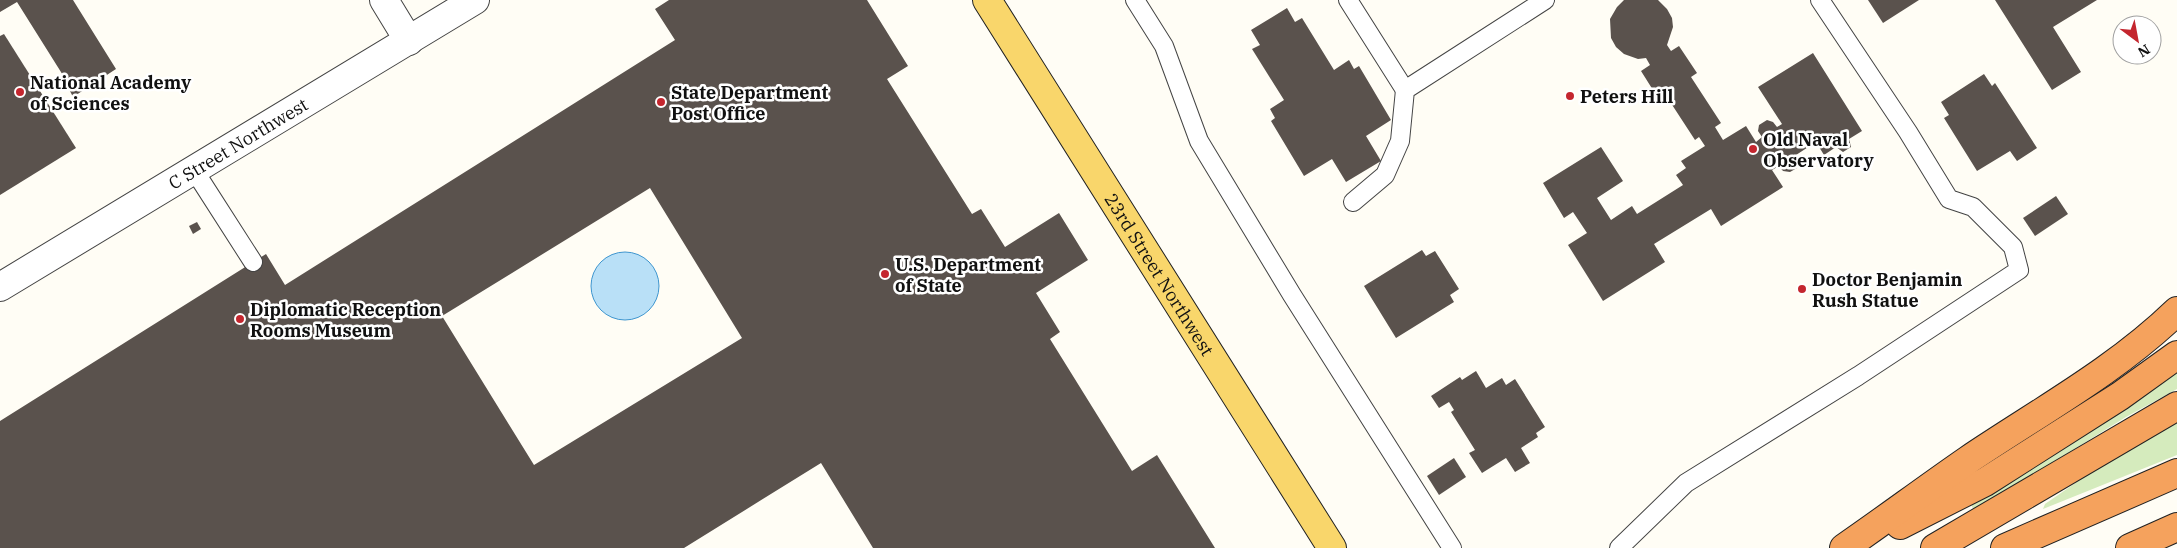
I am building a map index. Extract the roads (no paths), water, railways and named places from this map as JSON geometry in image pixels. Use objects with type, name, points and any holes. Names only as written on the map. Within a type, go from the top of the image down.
[{"type":"highway","points":[[1844,548],[1968,460],[2131,351],[2177,311]]},
{"type":"highway","points":[[1855,548],[1985,482],[2120,396],[2177,355]]},
{"type":"highway","points":[[1935,548],[2177,406]]},
{"type":"highway","points":[[2005,548],[2177,473]]},
{"type":"highway","points":[[2130,548],[2177,527]]},
{"type":"main road","name":"23rd Street Northwest","points":[[987,0],[1332,548]]},
{"type":"street","points":[[384,0],[410,41]]},
{"type":"street","name":"C Street Northwest","points":[[0,286],[410,41],[475,0]]},
{"type":"lane","points":[[1135,0],[1164,46],[1199,141],[1292,295],[1452,548]]},
{"type":"lane","points":[[1348,0],[1405,90],[1400,141],[1385,175],[1353,202]]},
{"type":"lane","points":[[1405,90],[1545,0]]},
{"type":"lane","points":[[1619,548],[1686,483],[1858,376],[2019,270],[2014,247],[1973,208],[1949,199],[1908,132],[1820,0]]},
{"type":"lane","points":[[194,170],[253,262]]},
{"type":"water","points":[[618,252],[632,252],[644,257],[654,267],[659,279],[659,293],[654,305],[644,315],[632,320],[618,320],[606,315],[596,305],[591,293],[591,279],[596,267],[606,257]]},
{"type":"place","name":"National Academy of Sciences","points":[[20,92]]},
{"type":"place","name":"Peters Hill","points":[[1570,96]]},
{"type":"place","name":"State Department Post Office","points":[[661,102]]},
{"type":"place","name":"Old Naval Observatory","points":[[1753,149]]},
{"type":"place","name":"U.S. Department of State","points":[[885,274]]},
{"type":"place","name":"Doctor Benjamin Rush Statue","points":[[1802,289]]},
{"type":"place","name":"Diplomatic Reception Rooms Museum","points":[[240,319]]}]
